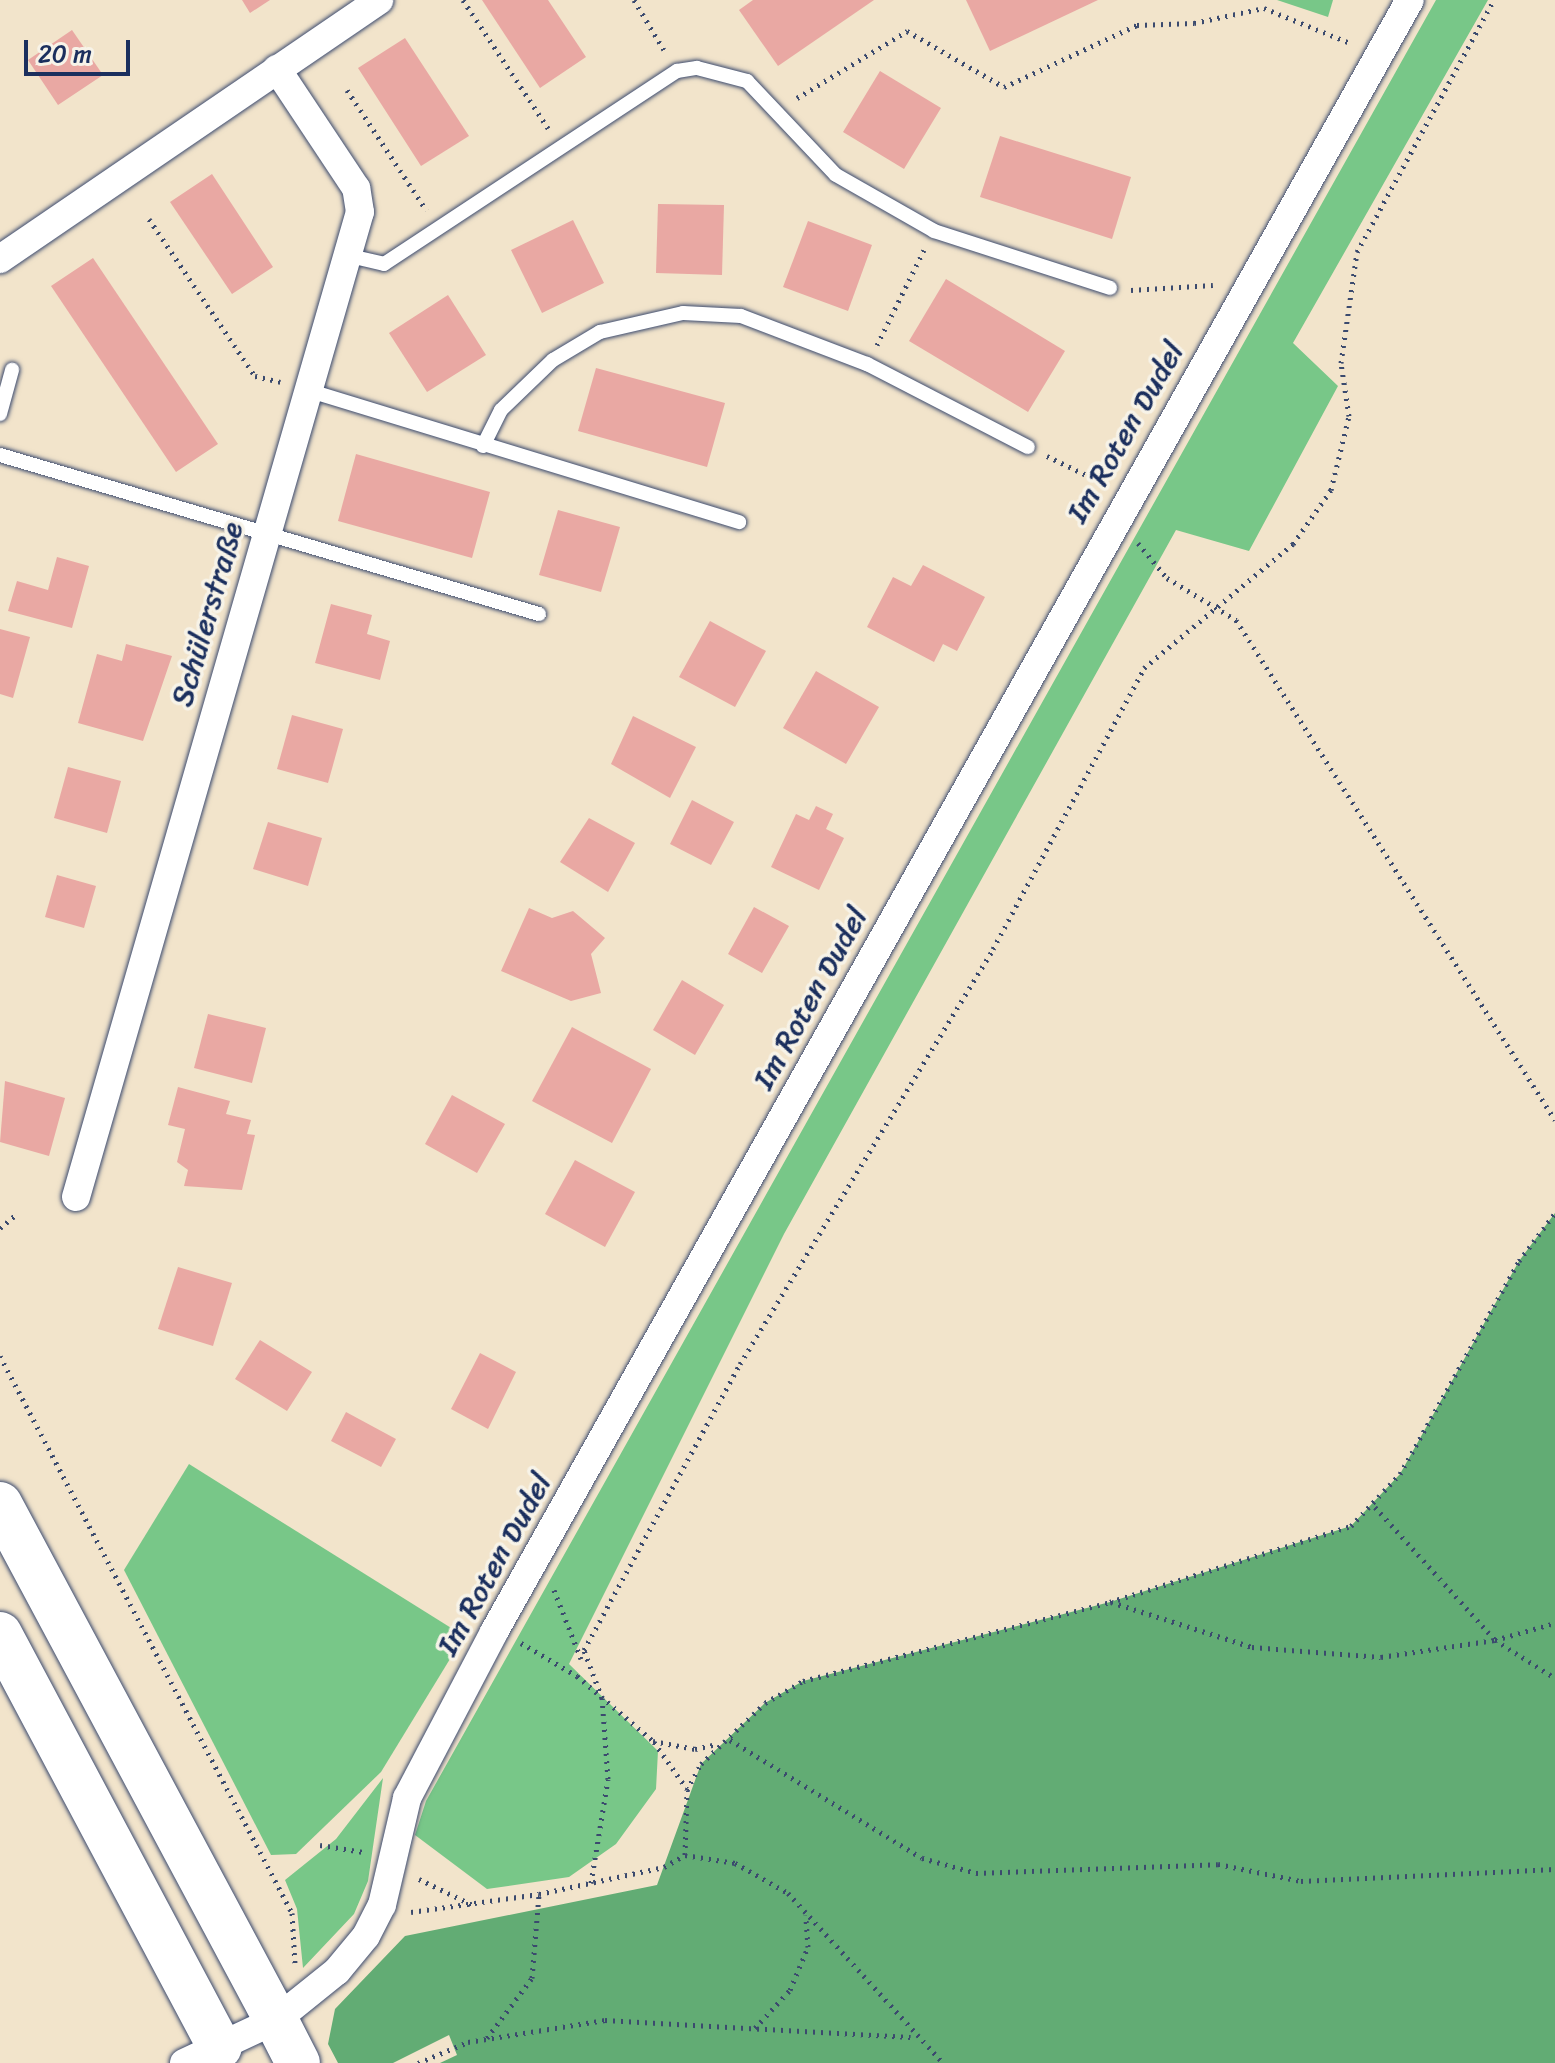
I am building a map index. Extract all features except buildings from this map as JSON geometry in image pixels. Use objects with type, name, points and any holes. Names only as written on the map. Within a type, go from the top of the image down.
[{"type":"main road","points":[[0,1504],[291,2010],[298,2063]]},
{"type":"main road","points":[[0,1634],[210,2058]]},
{"type":"street","points":[[0,259],[379,0]]},
{"type":"street","name":"Im Roten Dudel","points":[[291,2010],[366,1936],[382,1905],[407,1798],[494,1632],[1128,496],[1410,0]]},
{"type":"street","name":"Schülerstraße","points":[[76,1197],[307,390],[350,256],[360,212],[356,188],[277,69]]},
{"type":"street","points":[[210,2058],[291,2010]]},
{"type":"lane","points":[[350,256],[384,264],[677,71],[714,70],[747,81],[836,175],[934,231],[1110,288]]},
{"type":"lane","points":[[483,446],[501,410],[553,360],[600,332],[683,313],[741,316],[867,364],[1028,447]]},
{"type":"lane","points":[[0,414],[12,370]]},
{"type":"lane","points":[[307,390],[739,522]]},
{"type":"lane","points":[[0,455],[265,536],[539,614]]},
{"type":"path","points":[[463,0],[562,149]]},
{"type":"path","points":[[634,0],[677,71]]},
{"type":"path","points":[[583,1664],[611,1595],[717,1405],[993,949],[1144,668],[1293,544],[1331,490],[1349,416],[1341,363],[1357,252],[1494,0]]},
{"type":"path","points":[[775,111],[907,31],[1004,87],[1137,25],[1194,23],[1264,8],[1356,45]]},
{"type":"path","points":[[347,90],[437,227]]},
{"type":"path","points":[[149,219],[255,376],[307,390]]},
{"type":"path","points":[[867,364],[934,231]]},
{"type":"path","points":[[1110,288],[1247,285]]},
{"type":"path","points":[[1028,447],[1128,496]]},
{"type":"path","points":[[1113,523],[1167,578],[1236,620],[1324,751],[1555,1120]]},
{"type":"path","points":[[0,1228],[18,1213]]},
{"type":"path","points":[[685,1855],[687,1790],[701,1764],[765,1703],[839,1666],[1110,1602],[1328,1539],[1375,1507],[1519,1261],[1555,1213]]},
{"type":"path","points":[[0,1356],[292,1913],[295,1970],[291,2010]]},
{"type":"path","points":[[1375,1507],[1495,1640],[1555,1678]]},
{"type":"path","points":[[540,1551],[583,1664],[602,1698],[608,1779],[591,1883]]},
{"type":"path","points":[[1110,1602],[1252,1647],[1381,1657],[1495,1640],[1555,1623]]},
{"type":"path","points":[[494,1632],[577,1676],[653,1741],[687,1790]]},
{"type":"path","points":[[653,1741],[695,1749],[729,1739],[922,1858],[976,1873],[1218,1864],[1301,1881],[1555,1869]]},
{"type":"path","points":[[382,1905],[419,1913],[539,1894],[664,1867],[685,1855],[735,1863],[788,1893],[912,2037],[943,2063]]},
{"type":"path","points":[[486,2039],[532,1978],[539,1894]]},
{"type":"path","points":[[755,2029],[790,1990],[808,1947],[806,1914]]},
{"type":"path","points":[[418,2063],[486,2039],[605,2020],[912,2037]]},
{"type":"green space","points":[[1277,0],[1333,0],[1328,17]]},
{"type":"green space","points":[[1436,0],[1488,0],[1293,343],[1338,386],[1249,551],[1176,530],[784,1234],[569,1664],[658,1751],[656,1789],[616,1844],[569,1877],[487,1889],[415,1835],[426,1801]]},
{"type":"green space","points":[[1555,1213],[1555,2063],[440,2063],[457,2055],[449,2035],[393,2063],[338,2063],[328,2044],[335,2009],[405,1936],[657,1885],[701,1764],[765,1703],[803,1681],[1110,1602],[1351,1526],[1400,1474],[1519,1261]]},
{"type":"green space","points":[[189,1464],[464,1636],[381,1772],[296,1854],[271,1855],[124,1570]]},
{"type":"green space","points":[[383,1778],[368,1881],[354,1914],[303,1968],[297,1909],[285,1880],[336,1839]]}]
